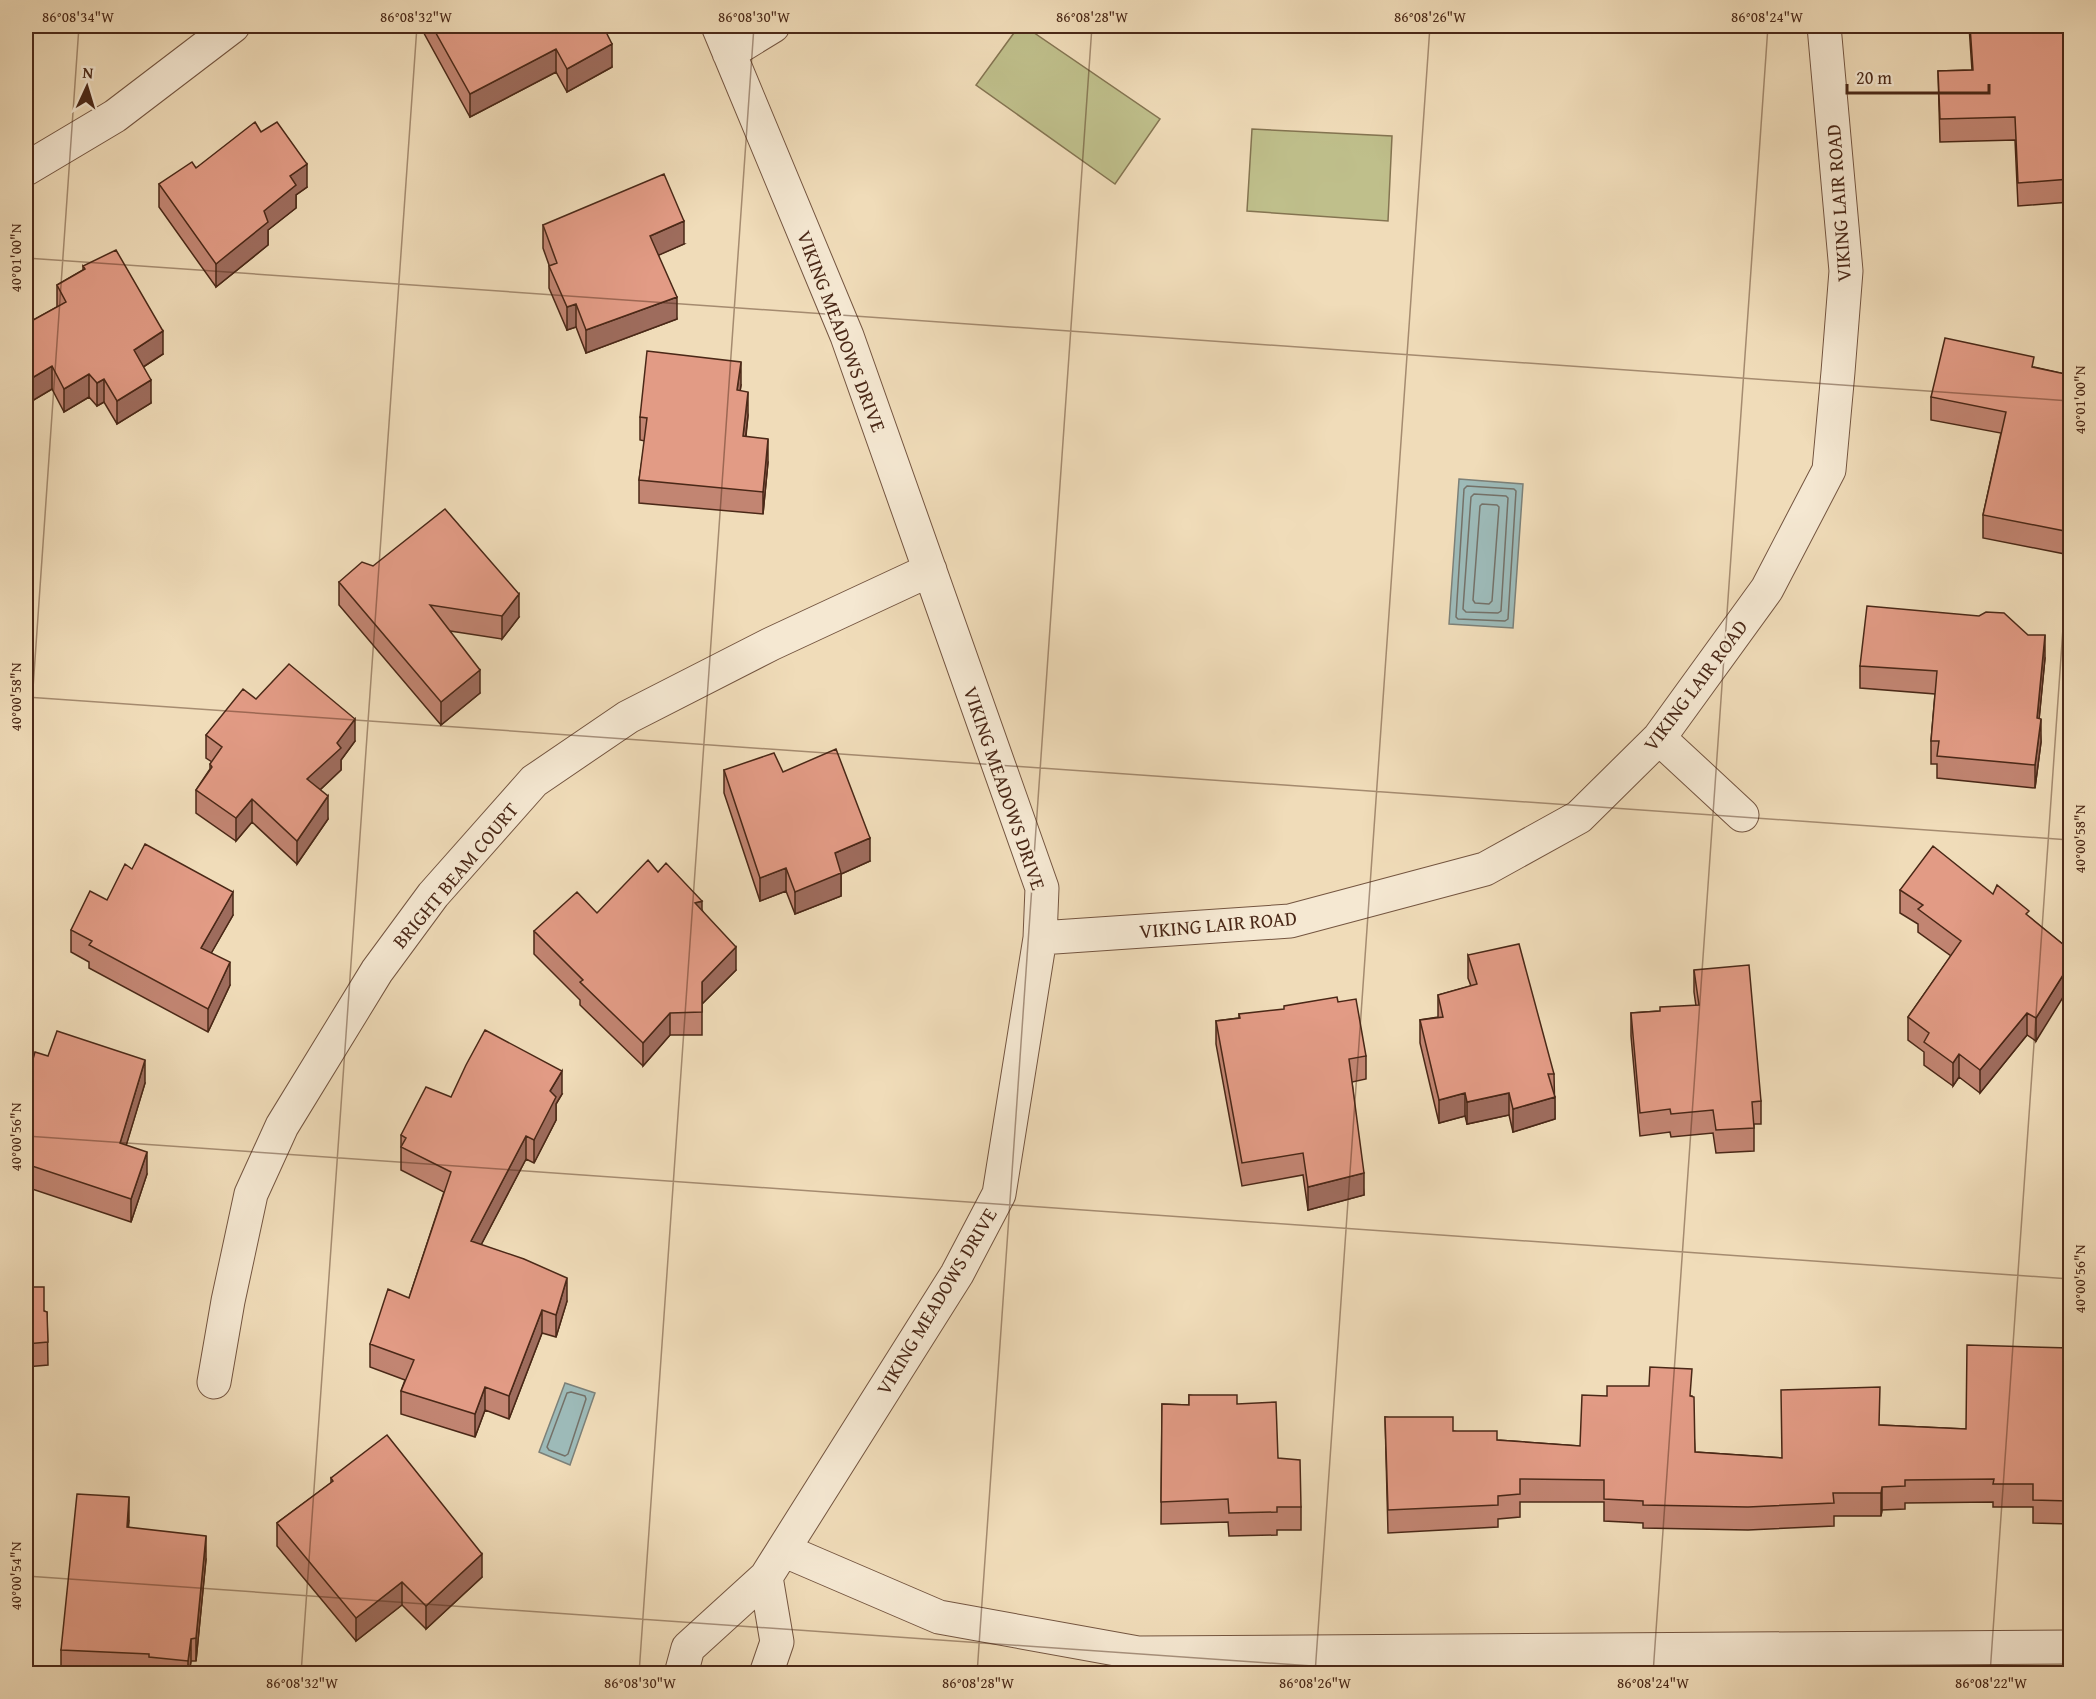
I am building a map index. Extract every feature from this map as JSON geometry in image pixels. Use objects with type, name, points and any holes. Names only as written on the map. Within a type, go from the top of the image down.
[{"type":"street","points":[[26,169],[115,116],[233,26]]},
{"type":"street","points":[[724,39],[773,26]]},
{"type":"street","name":"VIKING LAIR ROAD","points":[[1040,938],[1290,921],[1485,869],[1579,817],[1659,738],[1767,589],[1829,470],[1846,272],[1824,26]]},
{"type":"street","name":"VIKING MEADOWS DRIVE","points":[[681,1674],[688,1648],[774,1563],[957,1274],[999,1194],[1040,938],[1042,888],[848,336],[724,39]]},
{"type":"street","name":"BRIGHT BEAM COURT","points":[[214,1382],[228,1301],[251,1194],[282,1126],[377,971],[433,896],[510,807],[534,781],[628,717],[771,644],[930,570]]},
{"type":"street","points":[[1659,738],[1742,815]]},
{"type":"street","points":[[766,1674],[777,1642],[774,1563],[939,1617],[1138,1653],[2070,1647]]},
{"type":"green space","points":[[1019,26],[1024,26],[1160,119],[1115,184],[976,85]]},
{"type":"green space","points":[[1252,129],[1392,136],[1388,221],[1247,211]]},
{"type":"water","points":[[1459,479],[1523,484],[1513,628],[1449,624]]},
{"type":"water","points":[[565,1383],[595,1393],[570,1465],[539,1452]]},
{"type":"building","points":[[432,26],[603,26],[612,44],[567,69],[556,49],[470,94]]},
{"type":"building","points":[[1970,26],[2070,26],[2070,179],[2018,183],[2015,117],[1940,119],[1938,71],[1973,70]]},
{"type":"building","points":[[255,122],[261,132],[277,122],[307,164],[290,176],[296,185],[264,211],[268,222],[216,264],[159,184],[192,162],[196,168]]},
{"type":"building","points":[[664,174],[684,221],[650,236],[677,297],[586,330],[576,304],[567,307],[549,266],[557,263],[543,225]]},
{"type":"building","points":[[116,250],[163,331],[134,350],[151,380],[117,401],[104,379],[97,383],[89,374],[64,389],[52,366],[32,378],[26,367],[26,324],[66,302],[57,285],[85,269],[83,266]]},
{"type":"building","points":[[1945,338],[2034,357],[2032,367],[2070,375],[2070,532],[1983,515],[2006,412],[1931,397]]},
{"type":"building","points":[[647,351],[741,362],[737,390],[748,392],[743,436],[768,439],[763,492],[639,480],[647,418],[640,417]]},
{"type":"building","points":[[445,509],[519,594],[502,616],[430,605],[480,670],[441,702],[339,582],[362,562],[373,566]]},
{"type":"building","points":[[1867,606],[1979,616],[1986,612],[2004,613],[2028,635],[2045,635],[2037,718],[2041,719],[2035,765],[1937,756],[1939,741],[1931,741],[1937,671],[1860,666]]},
{"type":"building","points":[[289,664],[355,719],[337,743],[341,748],[307,779],[328,796],[297,841],[252,799],[236,818],[196,790],[222,747],[206,735],[243,689],[256,699]]},
{"type":"building","points":[[836,749],[870,838],[835,853],[841,873],[795,892],[786,868],[760,878],[724,770],[774,753],[783,772]]},
{"type":"building","points":[[145,844],[233,892],[201,948],[230,962],[208,1009],[89,945],[92,941],[71,930],[90,891],[107,900],[125,864],[132,869]]},
{"type":"building","points":[[1933,846],[1993,894],[1997,885],[2029,911],[2026,914],[2070,950],[2070,964],[2036,1018],[2027,1013],[1980,1070],[1959,1054],[1953,1063],[1924,1042],[1929,1033],[1908,1017],[1961,941],[1918,909],[1923,905],[1900,890]]},
{"type":"building","points":[[648,860],[658,872],[666,863],[702,901],[695,903],[736,947],[702,982],[702,1012],[670,1013],[643,1043],[580,982],[583,980],[534,931],[577,892],[597,913]]},
{"type":"building","points":[[1519,944],[1554,1074],[1548,1074],[1555,1097],[1513,1109],[1509,1093],[1467,1102],[1465,1093],[1439,1100],[1420,1020],[1443,1017],[1438,995],[1477,984],[1468,955]]},
{"type":"building","points":[[1749,965],[1761,1101],[1752,1102],[1754,1128],[1716,1130],[1713,1110],[1671,1114],[1670,1109],[1640,1113],[1631,1013],[1660,1011],[1660,1007],[1699,1005],[1694,970]]},
{"type":"building","points":[[1337,997],[1338,1002],[1356,999],[1366,1056],[1349,1059],[1364,1173],[1308,1187],[1303,1153],[1242,1163],[1216,1021],[1240,1018],[1239,1014],[1284,1009],[1284,1006]]},
{"type":"building","points":[[485,1030],[562,1071],[550,1091],[556,1097],[534,1140],[526,1136],[471,1241],[524,1259],[567,1278],[556,1315],[542,1310],[509,1396],[485,1387],[475,1414],[401,1391],[414,1360],[370,1344],[388,1289],[409,1298],[451,1172],[401,1147],[406,1138],[401,1135],[426,1087],[451,1097]]},
{"type":"building","points":[[57,1031],[145,1060],[120,1143],[147,1152],[131,1199],[26,1164],[26,1121],[32,1101],[26,1098],[26,1084],[35,1052],[48,1056]]},
{"type":"building","points":[[26,1287],[44,1287],[48,1342],[26,1344]]},
{"type":"building","points":[[1967,1345],[2070,1348],[2070,1501],[2033,1500],[2033,1484],[1993,1484],[1994,1479],[1905,1480],[1905,1486],[1882,1487],[1881,1493],[1833,1493],[1834,1503],[1748,1507],[1643,1505],[1643,1501],[1604,1499],[1604,1480],[1520,1479],[1520,1494],[1498,1496],[1498,1505],[1388,1510],[1385,1417],[1453,1417],[1453,1431],[1497,1431],[1497,1440],[1580,1446],[1582,1395],[1607,1396],[1607,1386],[1649,1386],[1650,1367],[1692,1369],[1690,1396],[1694,1397],[1695,1452],[1782,1458],[1781,1390],[1880,1387],[1879,1425],[1966,1429]]},
{"type":"building","points":[[1189,1395],[1237,1395],[1237,1404],[1276,1402],[1278,1458],[1300,1460],[1301,1507],[1277,1507],[1277,1512],[1229,1513],[1228,1499],[1161,1502],[1162,1404],[1189,1405]]},
{"type":"building","points":[[387,1435],[482,1554],[426,1606],[402,1582],[356,1618],[277,1523],[333,1481],[331,1478]]},
{"type":"building","points":[[77,1494],[129,1497],[127,1527],[206,1536],[196,1638],[191,1639],[188,1661],[149,1657],[149,1654],[61,1650]]}]
